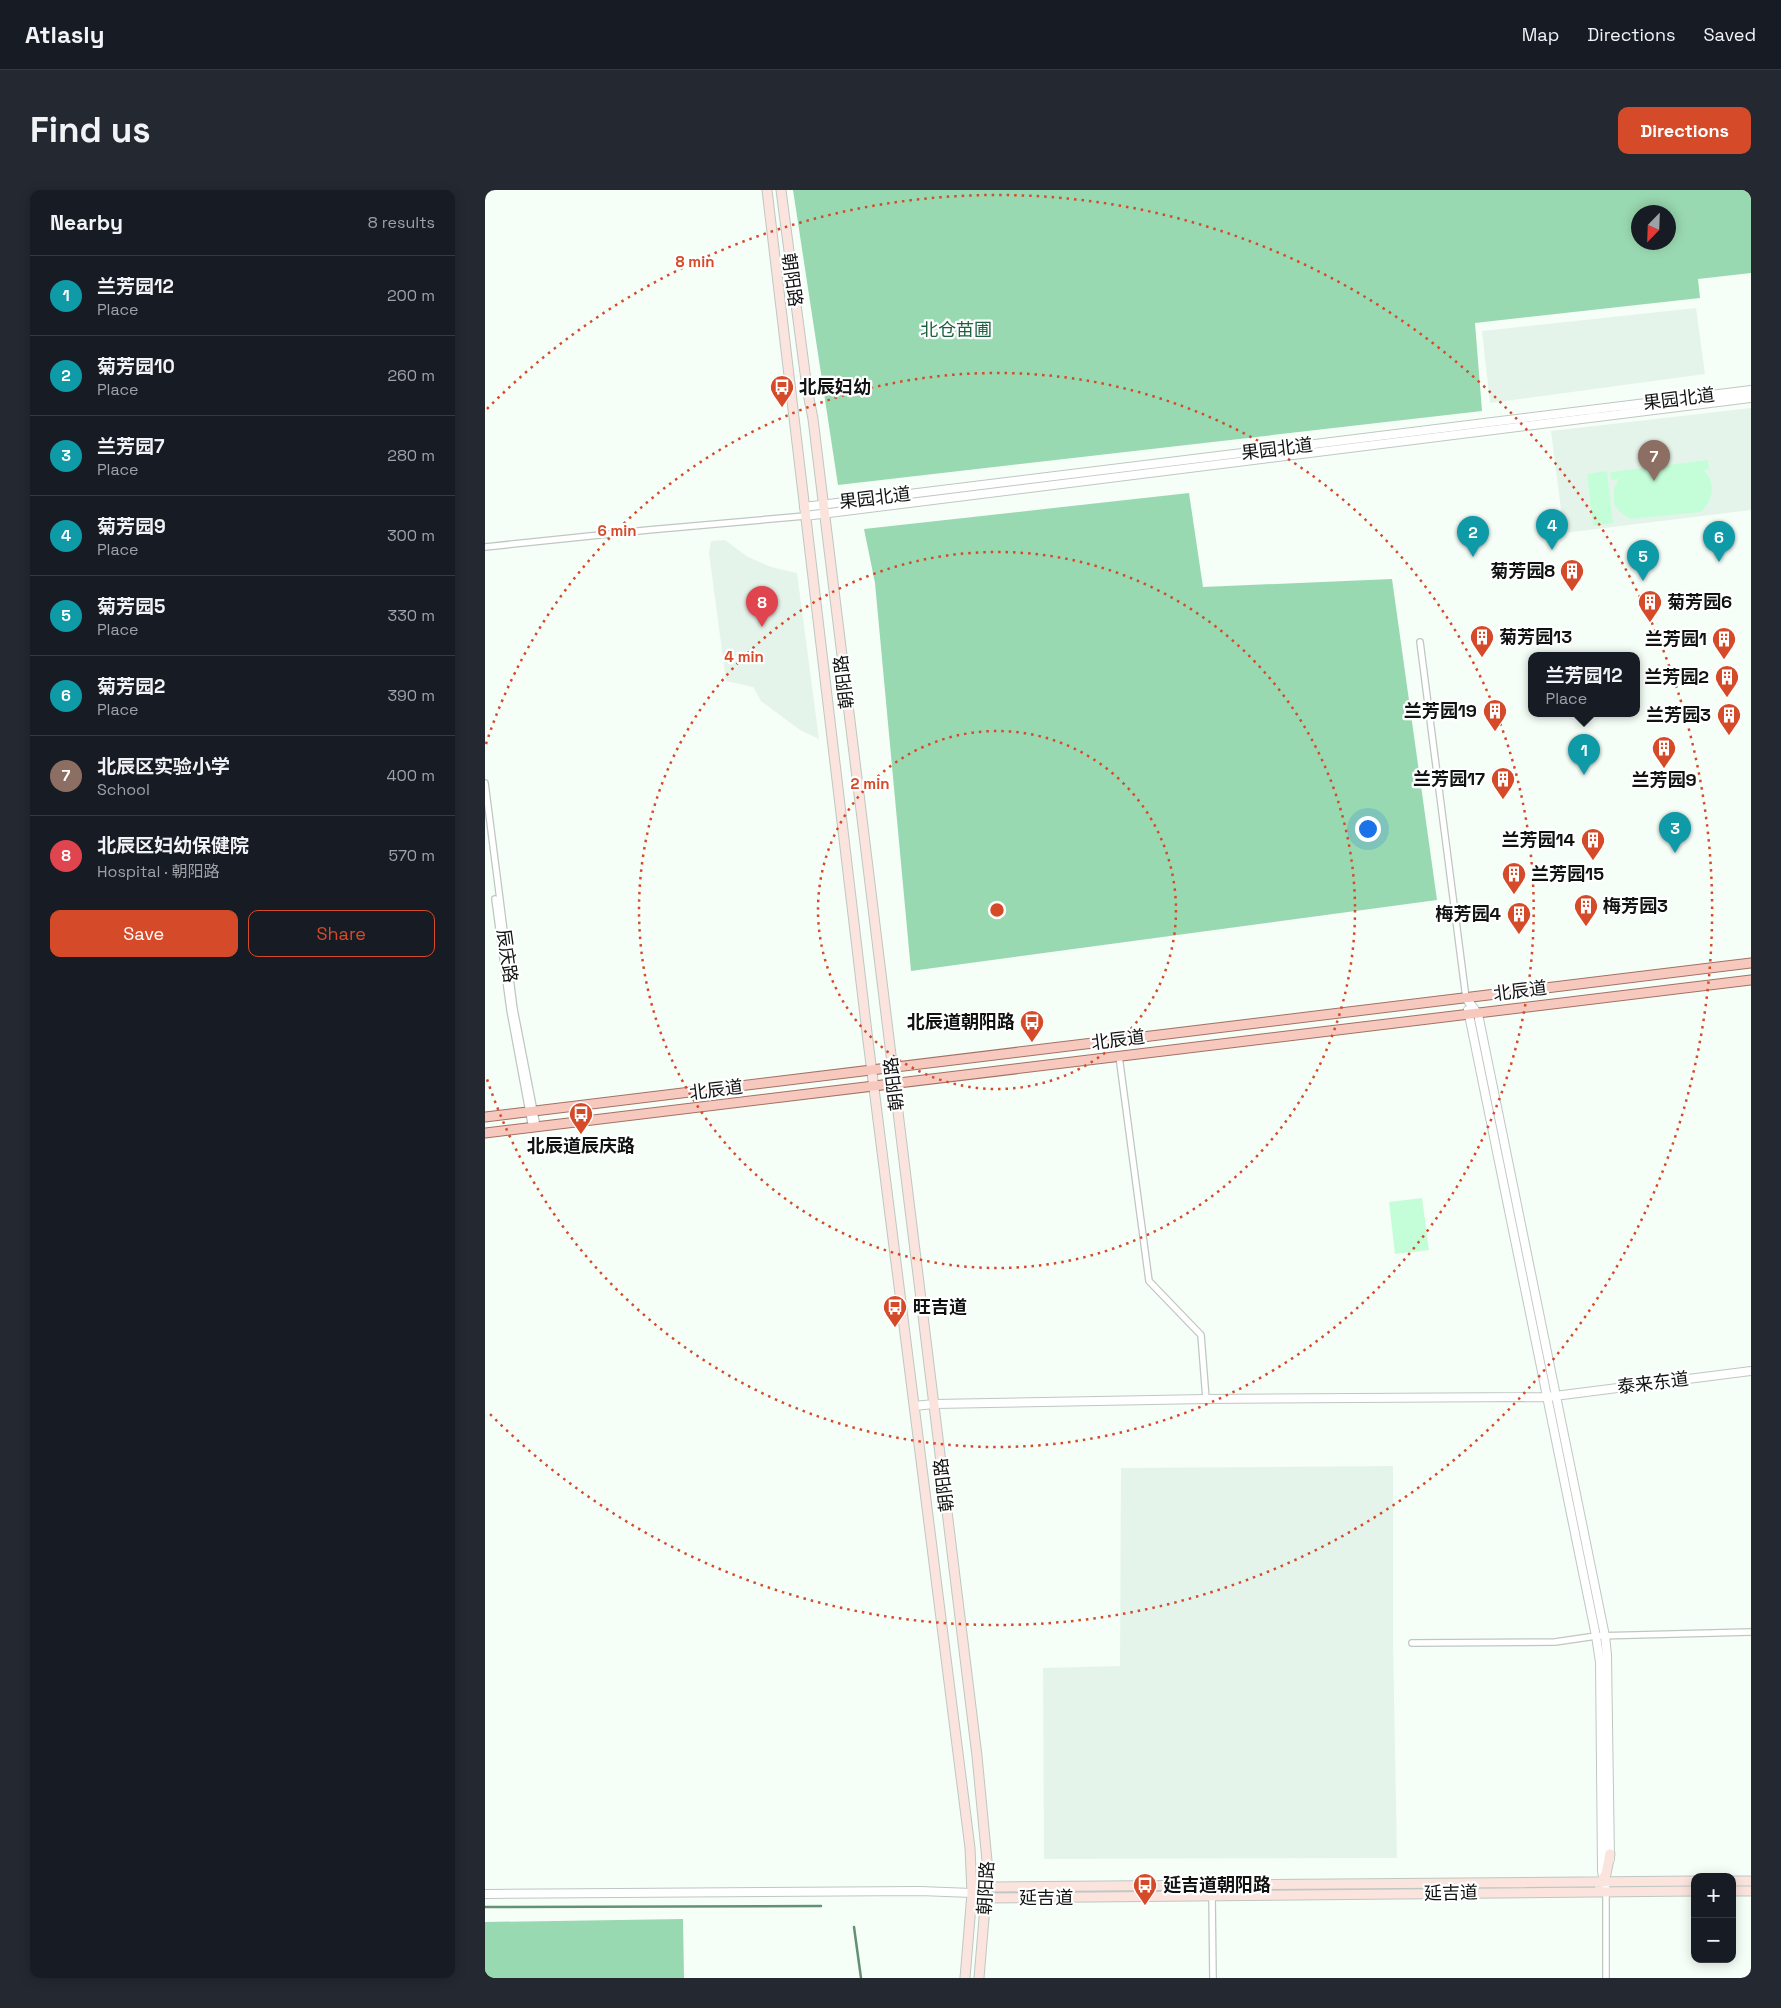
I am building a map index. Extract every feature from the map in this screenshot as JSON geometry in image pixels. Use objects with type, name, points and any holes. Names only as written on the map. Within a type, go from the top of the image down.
[{"type":"main road","name":"朝阳路","points":[[767,190],[873,1087],[967,1829],[972,1892],[965,1978]]},
{"type":"main road","name":"朝阳路","points":[[781,190],[807,388],[813,419],[977,1756],[987,1852],[987,1887],[979,1978]]},
{"type":"main road","name":"北辰道","points":[[485,1117],[1751,963]]},
{"type":"main road","name":"北辰道","points":[[485,1133],[1751,980]]},
{"type":"main road","points":[[1581,1892],[1595,1888],[1604,1881],[1610,1854]]},
{"type":"main road","name":"延吉道","points":[[972,1892],[987,1887],[1691,1881]]},
{"type":"main road","points":[[1736,1881],[1751,1881]]},
{"type":"main road","name":"延吉道","points":[[972,1892],[986,1898],[1691,1891]]},
{"type":"main road","points":[[1736,1891],[1751,1891]]},
{"type":"street","name":"果园北道","points":[[805,512],[1751,390]]},
{"type":"street","name":"果园北道","points":[[823,509],[1751,398]]},
{"type":"street","points":[[485,547],[805,512]]},
{"type":"street","points":[[1420,642],[1466,998],[1473,1014],[1555,1396],[1601,1636],[1606,1978]]},
{"type":"street","name":"辰庆路","points":[[485,784],[515,1009],[531,1111]]},
{"type":"street","name":"辰庆路","points":[[485,815],[510,1010],[534,1127]]},
{"type":"street","points":[[1473,1014],[1547,1397],[1601,1636],[1607,1655],[1610,1854]]},
{"type":"street","points":[[1119,1056],[1149,1281],[1201,1335],[1206,1399]]},
{"type":"street","name":"泰来东道","points":[[914,1406],[934,1404],[1206,1399],[1547,1397],[1751,1371]]},
{"type":"street","points":[[1412,1643],[1555,1642],[1601,1636],[1751,1632]]},
{"type":"street","points":[[485,1894],[972,1892]]},
{"type":"street","points":[[1212,1896],[1213,1978]]},
{"type":"shaded area","points":[[1696,308],[1705,374],[1490,403],[1482,331]]},
{"type":"shaded area","points":[[1751,408],[1751,510],[1564,533],[1551,431]]},
{"type":"shaded area","points":[[725,540],[748,557],[771,567],[797,573],[819,739],[800,730],[761,701],[753,687],[726,681],[709,553],[711,541]]},
{"type":"shaded area","points":[[1393,1466],[1393,1640],[1397,1858],[1044,1859],[1043,1668],[1120,1666],[1121,1468]]},
{"type":"green space","name":"北仓苗圃","points":[[793,190],[1751,190],[1751,273],[1698,279],[1700,298],[1475,323],[1482,411],[838,485]]},
{"type":"green space","points":[[1708,460],[1709,469],[1703,470],[1710,480],[1712,491],[1711,497],[1701,512],[1630,519],[1620,512],[1614,504],[1614,488],[1619,479],[1611,480],[1610,472]]},
{"type":"green space","points":[[1607,471],[1613,523],[1593,526],[1587,474]]},
{"type":"green space","points":[[1189,493],[1203,587],[1392,579],[1437,900],[911,971],[875,583],[864,529]]},
{"type":"green space","points":[[1422,1198],[1429,1250],[1395,1254],[1389,1202]]},
{"type":"green space","points":[[683,1919],[684,1978],[485,1978],[485,1922]]},
{"type":"waterway","points":[[485,1907],[821,1906]]},
{"type":"waterway","points":[[854,1927],[861,1978]]},
{"type":"place","name":"北辰妇幼","points":[[782,408]]},
{"type":"place","name":"北辰区实验小学","points":[[1654,481]]},
{"type":"place","name":"菊芳园9","points":[[1552,550]]},
{"type":"place","name":"菊芳园10","points":[[1473,557]]},
{"type":"place","name":"菊芳园2","points":[[1719,562]]},
{"type":"place","name":"菊芳园5","points":[[1643,581]]},
{"type":"place","name":"菊芳园8","points":[[1572,592]]},
{"type":"place","name":"菊芳园6","points":[[1650,623]]},
{"type":"place","name":"北辰区妇幼保健院","points":[[762,627]]},
{"type":"place","name":"菊芳园13","points":[[1482,658]]},
{"type":"place","name":"兰芳园1","points":[[1724,660]]},
{"type":"place","name":"兰芳园2","points":[[1727,698]]},
{"type":"place","name":"兰芳园19","points":[[1495,732]]},
{"type":"place","name":"兰芳园3","points":[[1729,736]]},
{"type":"place","name":"兰芳园9","points":[[1664,769]]},
{"type":"place","name":"兰芳园12","points":[[1584,775]]},
{"type":"place","name":"兰芳园17","points":[[1503,800]]},
{"type":"place","name":"兰芳园7","points":[[1675,853]]},
{"type":"place","name":"兰芳园14","points":[[1593,861]]},
{"type":"place","name":"兰芳园15","points":[[1514,895]]},
{"type":"place","name":"梅芳园3","points":[[1586,927]]},
{"type":"place","name":"梅芳园4","points":[[1519,935]]},
{"type":"place","name":"北辰道朝阳路","points":[[1032,1043]]},
{"type":"place","name":"北辰道辰庆路","points":[[581,1135]]},
{"type":"place","name":"旺吉道","points":[[895,1328]]},
{"type":"place","name":"延吉道朝阳路","points":[[1145,1906]]}]
